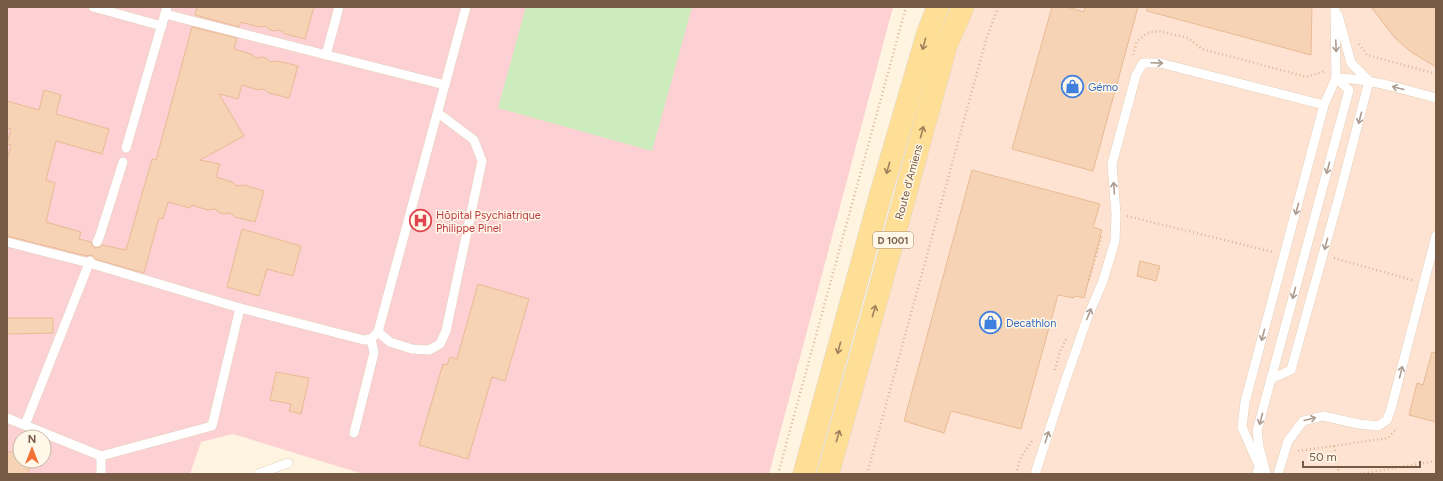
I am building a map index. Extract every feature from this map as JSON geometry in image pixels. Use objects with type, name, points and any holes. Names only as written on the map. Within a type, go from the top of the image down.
[{"type":"main road","name":"Route d'Amiens","points":[[804,474],[881,193],[928,32],[938,7]]},
{"type":"main road","name":"Route d'Amiens","points":[[828,474],[946,46],[963,7]]},
{"type":"lane","points":[[93,7],[162,26]]},
{"type":"lane","points":[[326,55],[339,7]]},
{"type":"lane","points":[[354,433],[374,353],[375,335],[438,113],[466,7]]},
{"type":"lane","points":[[1266,474],[1259,447],[1257,431],[1351,79],[1351,63],[1335,7]]},
{"type":"lane","points":[[1257,474],[1259,466],[1242,427],[1245,402],[1324,105],[1336,78],[1335,7]]},
{"type":"lane","points":[[126,148],[166,10],[326,55],[445,86]]},
{"type":"lane","points":[[1035,474],[1088,316],[1103,281],[1115,241],[1116,214],[1112,164],[1136,75],[1143,63],[1160,63],[1324,105]]},
{"type":"lane","points":[[1351,63],[1369,80]]},
{"type":"lane","points":[[1336,78],[1369,80],[1436,98]]},
{"type":"lane","points":[[1336,78],[1349,90]]},
{"type":"lane","points":[[1349,90],[1369,80]]},
{"type":"lane","points":[[1271,379],[1291,370],[1340,193],[1369,80]]},
{"type":"lane","points":[[7,242],[89,262],[240,308],[364,340],[375,335],[390,342],[412,349],[429,350],[440,344],[446,331],[482,161],[474,140],[438,113]]},
{"type":"lane","points":[[97,242],[123,162]]},
{"type":"lane","points":[[1278,474],[1288,441],[1303,421],[1323,416],[1359,424],[1378,426],[1387,420],[1436,236]]},
{"type":"lane","points":[[25,425],[89,262]]},
{"type":"lane","points":[[7,418],[101,456],[212,426],[240,308]]},
{"type":"lane","points":[[100,474],[101,456]]},
{"type":"lane","points":[[258,474],[288,463]]},
{"type":"path","points":[[778,474],[906,7]]},
{"type":"path","points":[[867,474],[986,40],[998,7]]},
{"type":"path","points":[[1133,56],[1137,40],[1147,33],[1159,31],[1188,38],[1202,49],[1307,77],[1329,70]]},
{"type":"path","points":[[1357,42],[1367,55],[1436,74]]},
{"type":"path","points":[[1091,272],[1103,229]]},
{"type":"path","points":[[1285,452],[1388,438],[1396,432],[1400,422]]},
{"type":"path","points":[[1334,446],[1339,474]]},
{"type":"path","points":[[1360,474],[1436,461]]},
{"type":"shaded area","name":"Hôpital Psychiatrique Philippe Pinel","points":[[7,7],[893,7],[769,474],[363,474],[233,434],[201,442],[190,474],[7,474]]},
{"type":"shaded area","points":[[962,7],[1436,7],[1436,474],[822,474]]},
{"type":"green space","points":[[526,7],[692,7],[652,151],[498,108]]},
{"type":"building","points":[[197,7],[314,7],[305,39],[285,34],[280,30],[270,30],[265,26],[259,27],[241,22],[239,27],[195,15]]},
{"type":"building","name":"Gémo","points":[[1052,7],[1067,7],[1084,12],[1085,7],[1138,7],[1093,171],[1012,149]]},
{"type":"building","points":[[1147,7],[1312,7],[1311,55],[1147,11]]},
{"type":"building","points":[[1371,7],[1436,7],[1436,67],[1411,52],[1395,38]]},
{"type":"building","points":[[192,27],[237,38],[234,49],[251,54],[256,58],[263,57],[271,62],[278,61],[298,66],[289,98],[269,93],[264,89],[258,90],[242,85],[238,99],[219,94],[244,136],[200,160],[220,164],[216,177],[232,182],[237,186],[244,185],[264,191],[255,222],[235,217],[230,213],[220,213],[215,209],[208,210],[191,205],[190,208],[168,202],[163,219],[159,218],[144,273],[95,259],[92,255],[87,256],[7,236],[7,160],[11,145],[7,144],[11,129],[7,128],[7,101],[39,110],[44,90],[61,95],[56,114],[109,129],[102,154],[56,141],[46,180],[55,183],[46,222],[81,232],[79,239],[91,242],[95,248],[102,245],[126,250],[152,159],[156,160]]},
{"type":"building","name":"Decathlon","points":[[972,170],[1100,204],[1093,227],[1102,230],[1084,298],[1058,295],[1021,429],[951,411],[944,433],[904,421]]},
{"type":"building","points":[[242,229],[301,246],[293,276],[267,269],[259,296],[227,287]]},
{"type":"building","points":[[1140,261],[1160,266],[1156,281],[1137,276]]},
{"type":"building","points":[[478,284],[529,299],[505,381],[492,377],[468,459],[419,445],[443,364],[447,365],[450,357],[457,359]]},
{"type":"building","points":[[7,318],[53,318],[53,333],[7,334]]},
{"type":"building","points":[[1432,352],[1436,353],[1436,422],[1409,415],[1417,383],[1423,385]]},
{"type":"building","points":[[276,372],[309,378],[301,414],[289,411],[291,404],[270,400]]},
{"type":"building","points":[[7,452],[12,452],[12,469],[29,469],[27,474],[7,474]]},
{"type":"place","name":"Gémo","points":[[1073,87]]},
{"type":"place","name":"Hôpital Psychiatrique Philippe Pinel","points":[[421,221]]},
{"type":"place","name":"Decathlon","points":[[990,323]]}]
